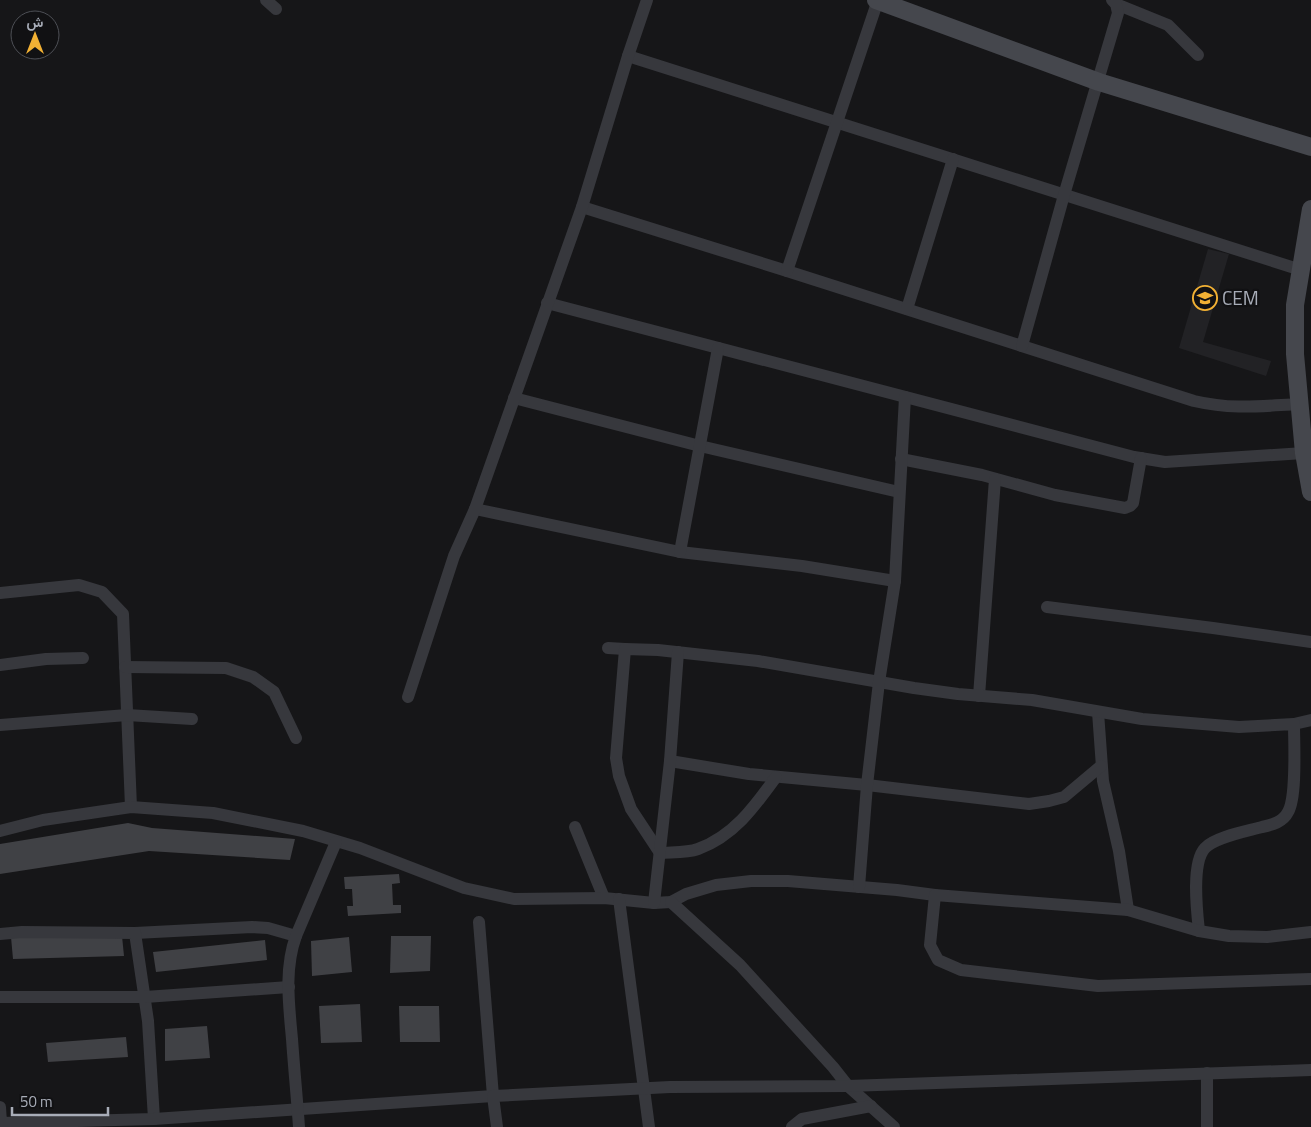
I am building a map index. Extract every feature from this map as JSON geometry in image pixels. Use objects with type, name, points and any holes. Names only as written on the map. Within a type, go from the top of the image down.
[{"type":"street","points":[[266,0],[276,9]]},
{"type":"street","points":[[408,697],[454,556],[475,509],[582,207],[647,0]]},
{"type":"street","points":[[787,270],[878,0],[1099,82],[1311,146]]},
{"type":"street","points":[[1022,346],[1118,13],[1114,2]]},
{"type":"street","points":[[1114,2],[1168,25],[1198,55]]},
{"type":"street","points":[[628,56],[1301,270]]},
{"type":"street","points":[[907,309],[953,159]]},
{"type":"street","points":[[582,207],[787,270],[1194,401],[1236,408],[1299,404]]},
{"type":"street","points":[[1311,209],[1295,305],[1295,354],[1299,404],[1304,453],[1311,492]]},
{"type":"street","points":[[548,303],[1141,458],[1165,462],[1304,453]]},
{"type":"street","points":[[680,552],[718,348]]},
{"type":"street","points":[[859,887],[867,785],[879,682],[895,581],[905,397]]},
{"type":"street","points":[[514,398],[700,446],[899,492]]},
{"type":"street","points":[[901,458],[995,479],[1055,495],[1124,508],[1133,503],[1136,495],[1141,458]]},
{"type":"street","points":[[978,696],[995,479]]},
{"type":"street","points":[[475,509],[680,552],[802,566],[895,581]]},
{"type":"street","points":[[0,593],[79,585],[102,592],[123,614],[131,807]]},
{"type":"street","points":[[1047,607],[1311,642]]},
{"type":"street","points":[[608,648],[658,650],[758,662],[978,696],[1032,700],[1142,719],[1239,727],[1294,724],[1311,720]]},
{"type":"street","points":[[626,649],[616,758],[619,776],[631,809],[660,853]]},
{"type":"street","points":[[654,903],[670,762],[678,652]]},
{"type":"street","points":[[0,665],[46,659],[83,658]]},
{"type":"street","points":[[125,667],[226,668],[253,677],[274,692],[296,738]]},
{"type":"street","points":[[1098,712],[1101,766],[1119,851],[1128,910]]},
{"type":"street","points":[[0,725],[127,715],[192,718]]},
{"type":"street","points":[[1199,931],[1196,890],[1201,855],[1205,847],[1222,839],[1278,822],[1289,811],[1293,784],[1294,724]]},
{"type":"street","points":[[670,762],[749,774],[867,785],[1029,804],[1064,797],[1101,766]]},
{"type":"street","points":[[660,853],[697,849],[725,836],[752,811],[776,777]]},
{"type":"street","points":[[0,831],[43,820],[131,807],[213,813],[303,831],[360,848],[464,888],[514,900],[604,898],[654,903],[671,902],[686,894],[716,885],[751,881],[788,881],[1128,910],[1199,931],[1229,936],[1267,937],[1311,932]]},
{"type":"street","points":[[575,827],[604,898]]},
{"type":"street","points":[[299,1127],[289,1003],[291,952],[336,842]]},
{"type":"street","points":[[935,895],[930,945],[938,960],[961,970],[1098,986],[1311,979]]},
{"type":"street","points":[[619,899],[650,1127]]},
{"type":"street","points":[[671,902],[740,965],[848,1086],[890,1125]]},
{"type":"street","points":[[479,922],[497,1127]]},
{"type":"street","points":[[0,934],[22,932],[134,933],[252,927],[268,928],[296,936]]},
{"type":"street","points":[[134,933],[148,1021],[154,1119]]},
{"type":"street","points":[[0,997],[145,997],[289,987]]},
{"type":"street","points":[[0,1123],[154,1119],[493,1096],[644,1088],[848,1086],[1311,1070]]},
{"type":"street","points":[[1207,1073],[1207,1127]]},
{"type":"street","points":[[792,1127],[802,1120],[871,1106]]},
{"type":"street","points":[[0,1107],[0,1127]]},
{"type":"shaded area","name":"CEM","points":[[1208,249],[1229,254],[1203,342],[1271,361],[1266,376],[1179,348]]},
{"type":"building","points":[[128,823],[152,828],[295,839],[290,860],[149,851],[0,874],[0,844]]},
{"type":"building","points":[[399,874],[400,883],[392,884],[393,905],[401,905],[401,913],[348,916],[347,906],[353,906],[352,889],[345,889],[344,877]]},
{"type":"building","points":[[122,936],[124,956],[13,959],[11,937]]},
{"type":"building","points":[[391,936],[431,936],[430,971],[390,973]]},
{"type":"building","points":[[349,937],[352,972],[312,976],[311,941]]},
{"type":"building","points":[[265,940],[267,960],[156,972],[153,952]]},
{"type":"building","points":[[360,1004],[362,1042],[321,1043],[319,1006]]},
{"type":"building","points":[[399,1006],[439,1006],[440,1042],[400,1042]]},
{"type":"building","points":[[207,1026],[210,1058],[165,1061],[165,1029]]},
{"type":"building","points":[[126,1037],[128,1057],[48,1062],[46,1043]]},
{"type":"place","name":"CEM","points":[[1205,298]]}]
